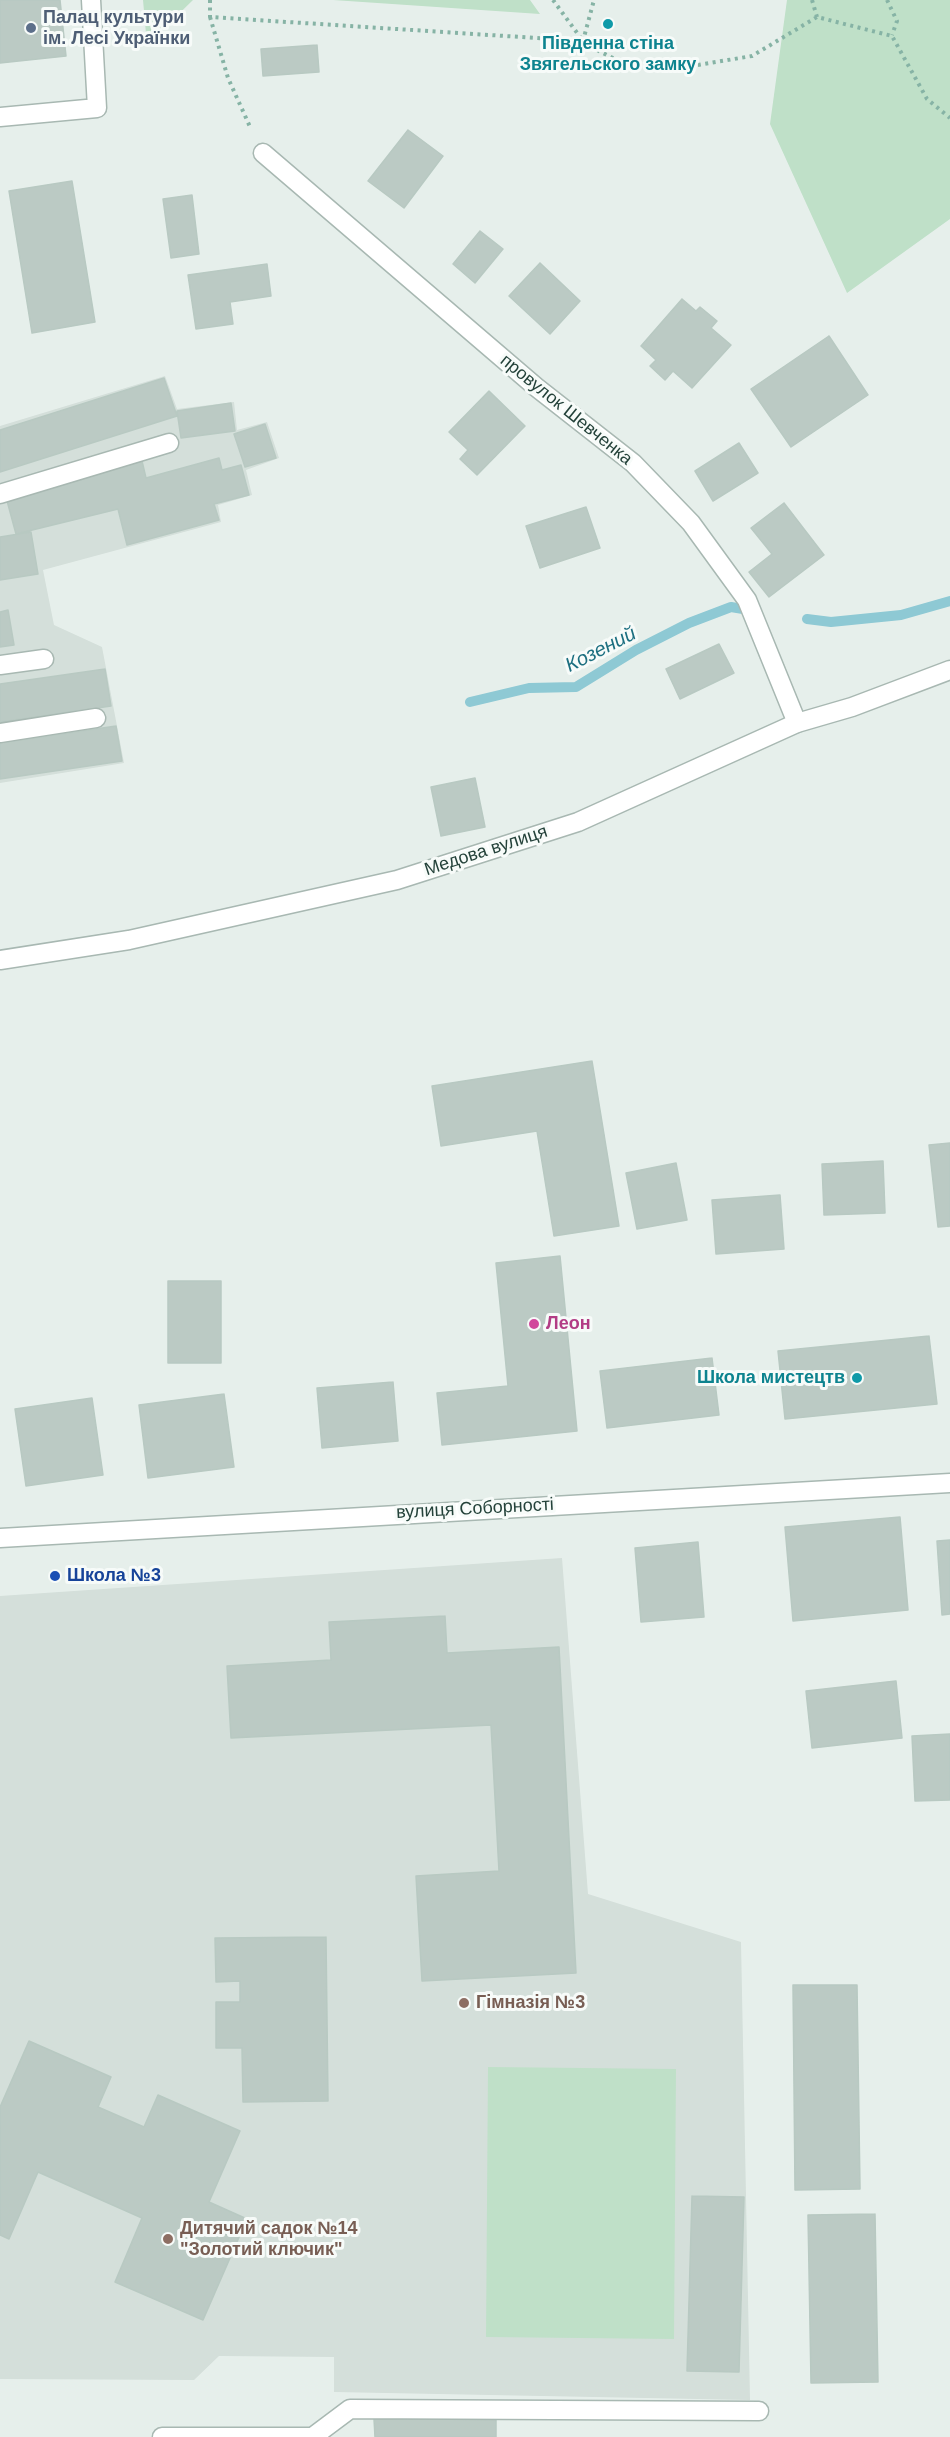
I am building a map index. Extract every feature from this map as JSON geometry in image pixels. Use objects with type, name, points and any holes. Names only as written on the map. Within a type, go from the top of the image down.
[{"type":"street","points":[[0,117],[97,108],[91,0]]},
{"type":"street","name":"провулок Шевченка","points":[[263,153],[536,387],[633,463],[691,523],[747,600],[797,723]]},
{"type":"street","points":[[0,494],[169,443]]},
{"type":"street","points":[[0,664],[44,659]]},
{"type":"street","name":"Медова вулиця","points":[[0,960],[129,940],[397,880],[578,822],[797,723],[852,707],[950,670]]},
{"type":"street","points":[[0,733],[96,718]]},
{"type":"street","name":"вулиця Соборності","points":[[0,1538],[950,1483]]},
{"type":"street","points":[[162,2437],[314,2436],[350,2409],[759,2411]]},
{"type":"path","points":[[210,0],[210,17],[228,78],[263,153]]},
{"type":"path","points":[[553,0],[583,40],[593,48],[631,67],[686,67],[752,56],[817,17],[892,36],[927,99],[950,118]]},
{"type":"path","points":[[583,40],[594,0]]},
{"type":"path","points":[[812,0],[817,17]]},
{"type":"path","points":[[887,0],[897,21],[892,36]]},
{"type":"path","points":[[210,17],[583,40]]},
{"type":"shaded area","points":[[165,376],[177,409],[234,402],[237,430],[267,422],[279,458],[246,470],[252,495],[218,505],[221,522],[43,570],[54,625],[102,647],[124,763],[0,783],[0,426]]},
{"type":"shaded area","name":"Гімназія №3","points":[[562,1558],[588,1894],[741,1942],[750,2400],[334,2392],[334,2357],[219,2356],[194,2380],[0,2379],[0,1596]]},
{"type":"green space","points":[[143,0],[193,0],[147,45]]},
{"type":"green space","points":[[333,0],[530,0],[540,14]]},
{"type":"green space","points":[[787,0],[950,0],[950,219],[847,293],[770,124]]},
{"type":"green space","points":[[488,2067],[676,2069],[674,2339],[486,2337]]},
{"type":"building","name":"Палац культури ім. Лесі Українки","points":[[0,0],[60,0],[66,56],[0,63]]},
{"type":"building","points":[[317,45],[319,72],[263,76],[261,49]]},
{"type":"building","points":[[408,130],[443,156],[404,208],[368,181]]},
{"type":"building","points":[[72,181],[95,322],[32,333],[9,191]]},
{"type":"building","points":[[192,195],[199,254],[171,258],[163,199]]},
{"type":"building","points":[[480,231],[503,249],[475,283],[453,264]]},
{"type":"building","points":[[540,263],[580,301],[550,334],[509,296]]},
{"type":"building","points":[[267,264],[271,296],[230,302],[233,324],[196,329],[188,275]]},
{"type":"building","points":[[682,299],[696,311],[700,307],[717,321],[711,328],[731,345],[692,388],[673,371],[665,380],[650,366],[656,360],[641,346]]},
{"type":"building","points":[[829,336],[868,395],[791,447],[751,389]]},
{"type":"building","points":[[164,378],[177,416],[0,472],[0,430]]},
{"type":"building","points":[[489,391],[525,426],[477,475],[460,459],[468,450],[449,432]]},
{"type":"building","points":[[231,403],[235,431],[181,438],[177,411]]},
{"type":"building","points":[[265,424],[276,458],[245,467],[234,434]]},
{"type":"building","points":[[739,443],[758,473],[713,501],[695,471]]},
{"type":"building","points":[[219,458],[222,470],[241,465],[249,495],[214,504],[219,520],[127,545],[118,509],[16,534],[6,497],[142,461],[146,478]]},
{"type":"building","points":[[784,503],[824,555],[769,597],[749,572],[772,554],[751,528]]},
{"type":"building","points":[[586,507],[600,548],[540,568],[526,526]]},
{"type":"building","points":[[31,532],[38,574],[0,580],[0,537]]},
{"type":"building","points":[[8,610],[14,645],[0,647],[0,612]]},
{"type":"building","points":[[719,644],[734,673],[680,699],[666,669]]},
{"type":"building","points":[[105,669],[111,706],[0,722],[0,684]]},
{"type":"building","points":[[116,726],[122,761],[0,779],[0,743]]},
{"type":"building","points":[[475,778],[485,827],[441,836],[431,787]]},
{"type":"building","points":[[592,1061],[619,1226],[554,1236],[537,1131],[441,1146],[432,1086]]},
{"type":"building","points":[[950,1143],[950,1226],[938,1227],[929,1145]]},
{"type":"building","points":[[883,1161],[885,1213],[824,1215],[822,1164]]},
{"type":"building","points":[[676,1163],[687,1220],[637,1229],[626,1173]]},
{"type":"building","points":[[780,1195],[784,1249],[716,1254],[712,1200]]},
{"type":"building","name":"Леон","points":[[560,1256],[577,1431],[442,1445],[437,1393],[508,1386],[496,1263]]},
{"type":"building","points":[[168,1281],[221,1281],[221,1363],[168,1363]]},
{"type":"building","name":"Школа мистецтв","points":[[929,1336],[937,1404],[785,1419],[778,1351]]},
{"type":"building","points":[[712,1358],[719,1415],[607,1428],[600,1371]]},
{"type":"building","points":[[393,1382],[398,1441],[322,1448],[317,1388]]},
{"type":"building","points":[[224,1394],[234,1467],[148,1478],[139,1405]]},
{"type":"building","points":[[92,1398],[103,1475],[26,1486],[15,1409]]},
{"type":"building","points":[[900,1517],[908,1610],[793,1621],[785,1527]]},
{"type":"building","points":[[950,1540],[950,1614],[942,1615],[937,1541]]},
{"type":"building","points":[[698,1542],[704,1617],[641,1622],[635,1548]]},
{"type":"building","points":[[445,1616],[447,1653],[559,1647],[576,1973],[422,1981],[416,1876],[499,1871],[491,1725],[231,1738],[227,1666],[331,1660],[329,1622]]},
{"type":"building","points":[[896,1681],[902,1738],[812,1748],[806,1691]]},
{"type":"building","points":[[950,1734],[950,1800],[915,1801],[912,1736]]},
{"type":"building","points":[[326,1937],[328,2101],[243,2102],[242,2048],[216,2048],[216,2002],[240,2002],[240,1981],[216,1982],[215,1938]]},
{"type":"building","points":[[793,1985],[857,1985],[860,2189],[795,2190]]},
{"type":"building","points":[[29,2041],[111,2077],[98,2107],[144,2127],[158,2095],[240,2131],[209,2202],[247,2219],[203,2320],[115,2282],[142,2218],[38,2172],[9,2239],[0,2235],[0,2107]]},
{"type":"building","points":[[692,2196],[744,2197],[739,2372],[687,2371]]},
{"type":"building","points":[[875,2214],[878,2382],[811,2383],[808,2215]]},
{"type":"building","points":[[496,2416],[496,2437],[375,2437],[374,2419]]},
{"type":"waterway","name":"Козений","points":[[807,619],[831,622],[901,615],[950,601]]},
{"type":"waterway","name":"Козений","points":[[470,702],[529,688],[576,687],[636,650],[689,623],[731,607],[743,609]]},
{"type":"place","name":"Південна стіна Звягельского замку","points":[[608,24]]},
{"type":"place","name":"Палац культури ім. Лесі Українки","points":[[31,28]]},
{"type":"place","name":"Леон","points":[[534,1324]]},
{"type":"place","name":"Школа мистецтв","points":[[857,1378]]},
{"type":"place","name":"Школа №3","points":[[55,1576]]},
{"type":"place","name":"Гімназія №3","points":[[464,2003]]},
{"type":"place","name":"Дитячий садок №14 \"Золотий ключик\"","points":[[168,2239]]}]
